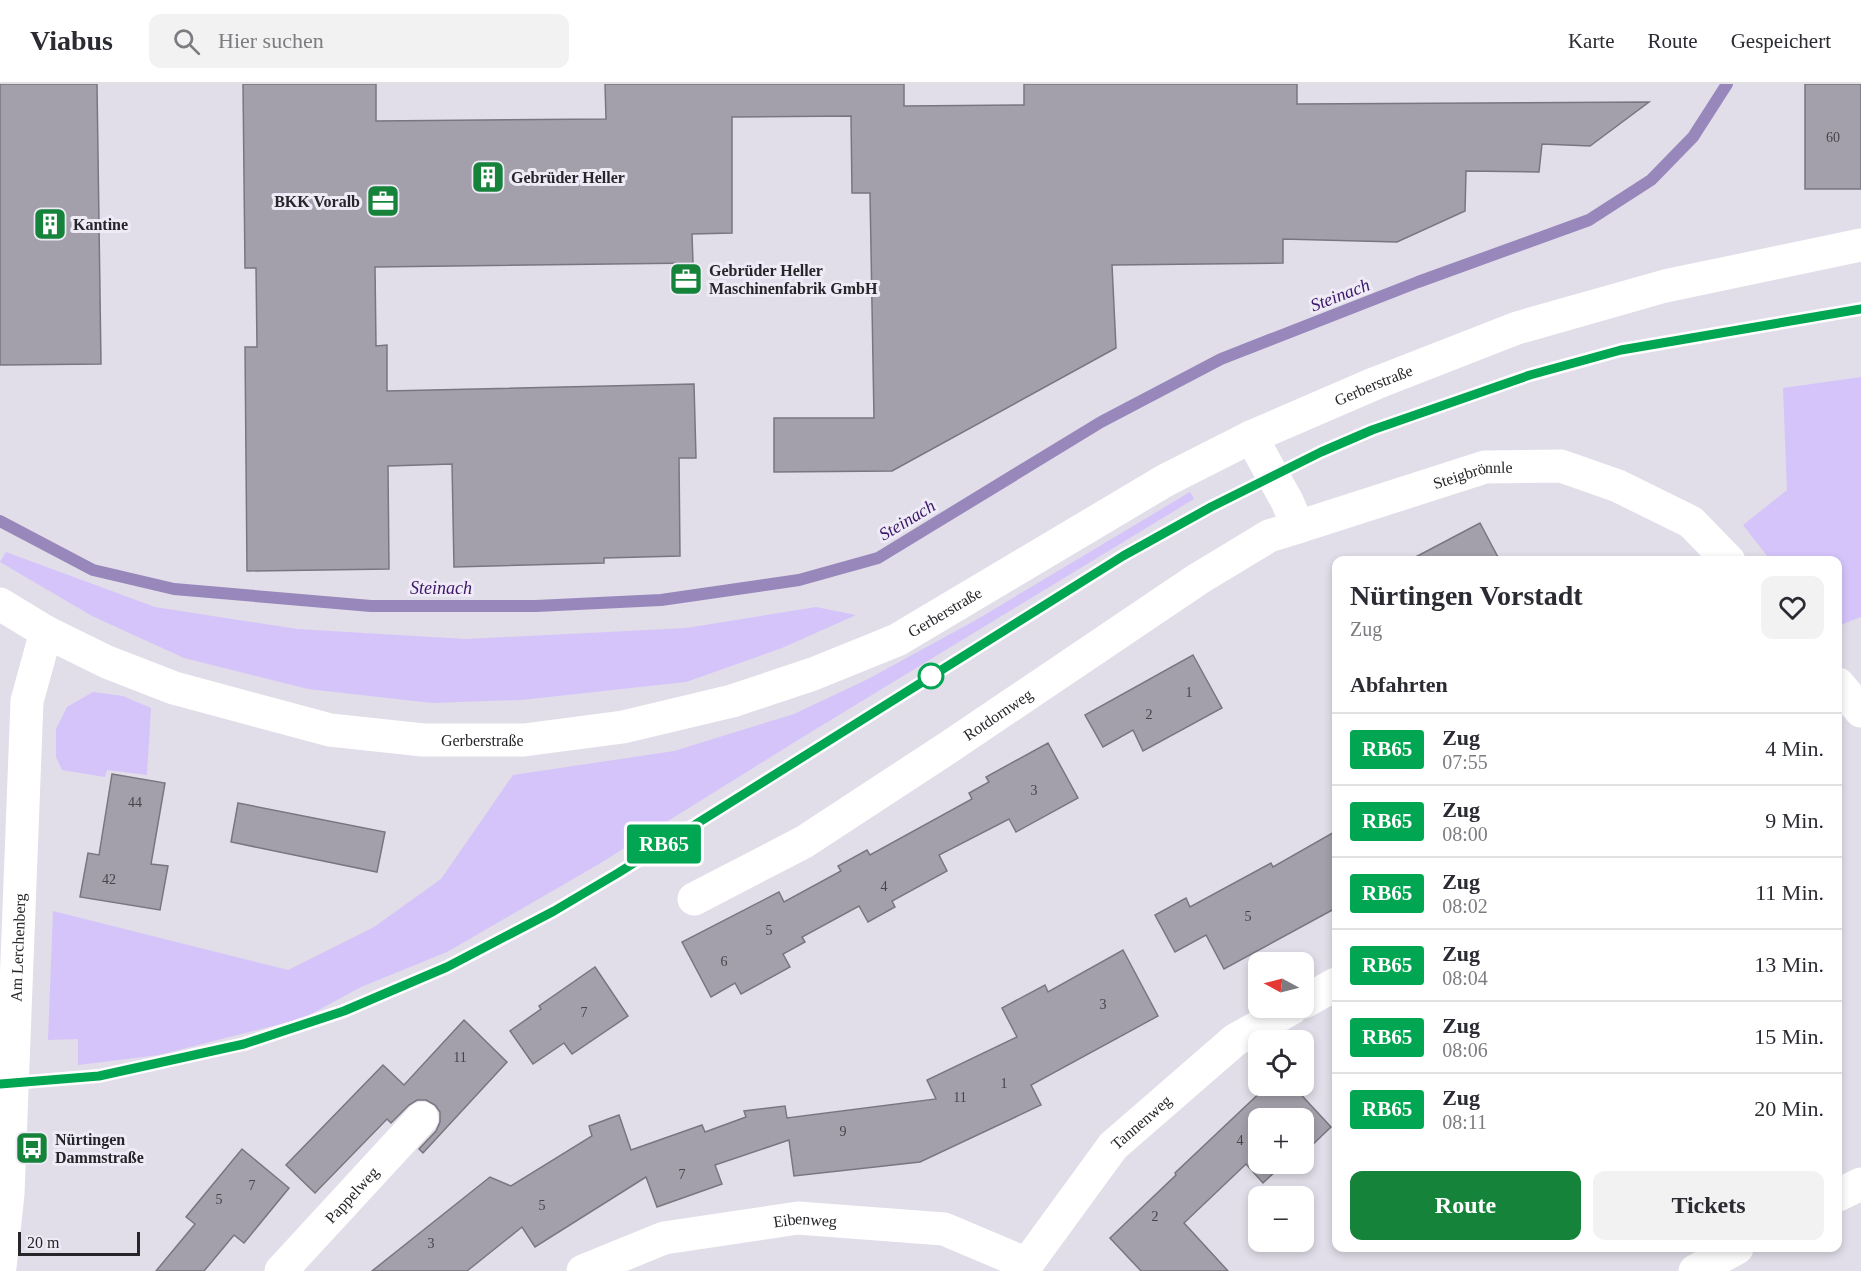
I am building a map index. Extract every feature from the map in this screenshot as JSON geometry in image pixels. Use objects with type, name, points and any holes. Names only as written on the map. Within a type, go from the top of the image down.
[{"type":"street","name":"Gerberstraße","points":[[0,604],[46,632],[107,662],[174,688],[330,730],[423,740],[525,740],[622,727],[732,701],[813,674],[897,640],[1166,480],[1251,437],[1376,383],[1516,328],[1665,286],[1861,245]]},
{"type":"street","points":[[1251,437],[1287,501],[1298,527]]},
{"type":"street","name":"Steigbrönnle","points":[[1298,527],[1485,467],[1561,466],[1618,486],[1691,522],[1725,556]]},
{"type":"street","name":"Rotdornweg","points":[[694,899],[804,842],[1198,579],[1269,536],[1298,527]]},
{"type":"street","name":"Am Lerchenberg","points":[[0,1267],[8,1194],[27,701],[46,632]]},
{"type":"street","points":[[1314,996],[1332,986]]},
{"type":"street","name":"Tannenweg","points":[[1026,1267],[1113,1146],[1235,1040],[1274,1018]]},
{"type":"street","name":"Pappelweg","points":[[281,1271],[422,1118]]},
{"type":"street","points":[[1842,1193],[1861,1184]]},
{"type":"street","name":"Eibenweg","points":[[584,1271],[664,1238],[798,1218],[944,1229],[1026,1267]]},
{"type":"street","points":[[1695,1271],[1730,1252]]},
{"type":"shaded area","points":[[1861,377],[1861,617],[1842,624],[1842,556],[1767,556],[1743,525],[1787,490],[1783,388]]},
{"type":"shaded area","points":[[1190,492],[1194,499],[599,864],[447,952],[361,987],[304,1018],[159,1055],[78,1065],[78,1039],[48,1040],[53,911],[288,970],[374,927],[441,879],[513,775],[674,751],[794,714],[868,679],[976,620]]},
{"type":"shaded area","points":[[6,552],[155,607],[297,629],[466,639],[686,628],[816,607],[856,615],[782,648],[686,682],[521,700],[432,703],[308,689],[184,658],[92,616],[0,562]]},
{"type":"shaded area","points":[[93,692],[123,696],[151,708],[147,775],[107,770],[105,777],[62,770],[56,757],[56,729],[67,707]]},
{"type":"building","name":"Kantine","points":[[0,84],[97,84],[101,364],[0,365]]},
{"type":"building","points":[[243,84],[376,84],[376,121],[606,119],[605,84],[904,84],[904,106],[1024,105],[1024,84],[1297,84],[1297,104],[1649,102],[1590,146],[1542,144],[1539,172],[1466,171],[1465,211],[1397,242],[1283,239],[1283,263],[1112,265],[1116,348],[892,471],[774,472],[774,418],[874,418],[870,193],[852,193],[851,116],[732,117],[732,233],[692,234],[693,263],[375,267],[376,346],[387,345],[387,391],[694,384],[696,458],[679,458],[680,556],[604,558],[604,563],[454,567],[452,464],[388,466],[389,569],[247,571],[245,347],[257,347],[256,268],[245,268]]},
{"type":"building","points":[[1805,84],[1861,84],[1861,189],[1805,189]]},
{"type":"building","points":[[1480,523],[1497,556],[1417,556]]},
{"type":"building","points":[[1193,655],[1222,708],[1143,751],[1133,730],[1103,747],[1085,715]]},
{"type":"building","points":[[1048,743],[1078,798],[1016,832],[1009,819],[939,855],[947,871],[892,901],[895,907],[868,922],[859,906],[802,937],[805,942],[783,954],[790,967],[741,994],[735,983],[711,997],[682,942],[779,892],[784,902],[841,871],[838,866],[867,850],[870,855],[972,799],[969,793],[989,782],[986,777]]},
{"type":"building","points":[[112,774],[165,783],[151,864],[168,866],[160,910],[80,897],[88,853],[99,855]]},
{"type":"building","points":[[238,803],[385,832],[377,872],[231,842]]},
{"type":"building","points":[[1332,833],[1332,910],[1255,952],[1248,952],[1248,956],[1224,969],[1206,935],[1175,952],[1155,915],[1186,898],[1190,907],[1271,863],[1273,867]]},
{"type":"building","points":[[1123,950],[1158,1016],[1031,1085],[1041,1105],[920,1162],[794,1176],[789,1140],[715,1165],[722,1184],[657,1207],[646,1177],[535,1247],[522,1227],[467,1271],[372,1271],[490,1177],[511,1186],[592,1136],[589,1126],[619,1115],[631,1150],[702,1125],[705,1132],[746,1117],[744,1111],[785,1106],[787,1118],[936,1099],[927,1080],[1017,1037],[1002,1008],[1045,985],[1048,992]]},
{"type":"building","points":[[595,967],[628,1016],[572,1054],[564,1043],[533,1064],[510,1031],[541,1009],[539,1006]]},
{"type":"building","points":[[464,1020],[507,1062],[423,1153],[419,1149],[436,1131],[440,1122],[440,1112],[435,1105],[426,1100],[417,1100],[391,1123],[387,1119],[315,1193],[286,1165],[383,1065],[404,1085]]},
{"type":"building","points":[[1256,1096],[1302,1096],[1313,1108],[1248,1108],[1248,1166],[1246,1164],[1184,1223],[1228,1271],[1141,1271],[1110,1238],[1176,1175],[1175,1173]]},
{"type":"building","points":[[1314,1109],[1331,1127],[1314,1143]]},
{"type":"building","points":[[242,1149],[289,1188],[244,1243],[234,1235],[204,1271],[156,1271],[195,1224],[186,1217]]},
{"type":"building","points":[[1255,1174],[1272,1174],[1263,1183]]},
{"type":"waterway","name":"Steinach","points":[[0,521],[93,570],[174,589],[371,606],[536,606],[661,600],[799,580],[878,558],[1101,422],[1221,359],[1418,282],[1589,220],[1651,180],[1693,137],[1727,84]]},
{"type":"railway","points":[[0,1084],[99,1076],[244,1044],[344,1011],[447,967],[554,911],[618,873],[1123,556],[1211,507],[1321,452],[1372,430],[1530,375],[1621,350],[1861,308]]},
{"type":"train","name":"RB65","points":[[0,1084],[99,1076],[244,1044],[344,1011],[447,967],[554,911],[618,873],[1123,556],[1272,476],[1372,430],[1530,375],[1621,350],[1861,309]]},
{"type":"place","name":"Gebrüder Heller","points":[[488,177]]},
{"type":"place","name":"BKK Voralb","points":[[383,201]]},
{"type":"place","name":"Kantine","points":[[50,224]]},
{"type":"place","name":"Gebrüder Heller Maschinenfabrik GmbH","points":[[686,279]]},
{"type":"place","name":"Nürtingen Dammstraße","points":[[32,1148]]}]
